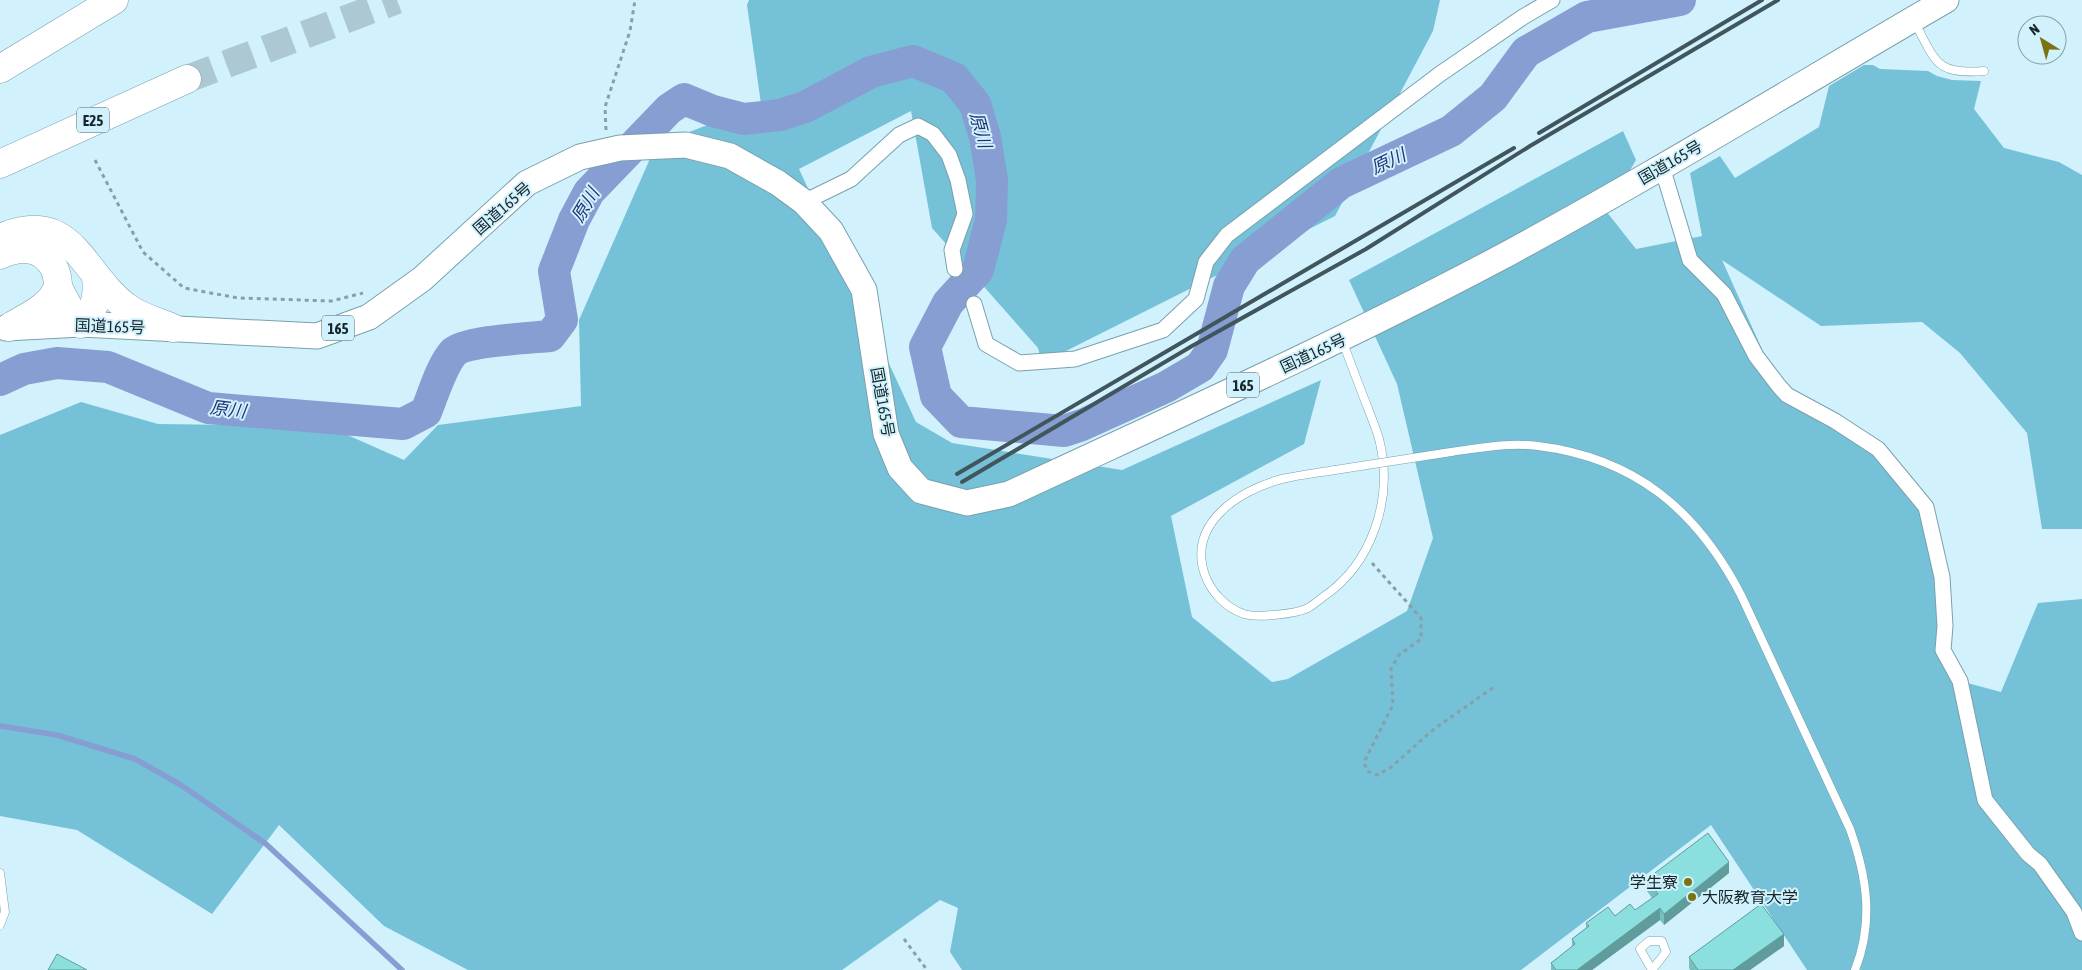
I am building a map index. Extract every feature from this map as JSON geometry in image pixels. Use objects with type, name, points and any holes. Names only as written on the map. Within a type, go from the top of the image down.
[{"type":"highway","points":[[0,68],[114,0]]},
{"type":"highway","name":"国道165号","points":[[5,328],[81,324],[317,336],[369,316],[422,279],[527,183],[580,157],[613,149],[686,145],[730,156],[778,184],[804,202],[832,231],[864,290],[886,434],[900,468],[921,491],[967,503],[1009,494],[1342,340],[1495,260],[1662,167],[1946,0]]},
{"type":"highway","name":"E25","points":[[0,164],[187,79]]},
{"type":"highway","points":[[0,238],[16,232],[30,230],[45,231],[57,236],[79,252],[96,276],[129,309],[173,328]]},
{"type":"highway","points":[[0,255],[20,248],[34,249],[52,263],[57,274],[58,287],[70,310],[81,324],[95,305],[97,293],[96,276]]},
{"type":"highway","points":[[5,328],[39,310],[51,299],[58,287]]},
{"type":"street","points":[[974,304],[986,344],[1019,363],[1075,359],[1163,330],[1196,299],[1206,262],[1227,235],[1440,74],[1523,16],[1552,0]]},
{"type":"street","points":[[804,202],[851,179],[899,135],[918,126],[933,134],[950,155],[958,180],[965,214],[952,250],[955,269]]},
{"type":"street","points":[[1662,167],[1690,260],[1724,294],[1756,356],[1778,385],[1787,395],[1835,421],[1878,449],[1926,508],[1942,577],[1943,650],[1960,681],[1985,800],[2028,854],[2040,864],[2074,912],[2082,933]]},
{"type":"lane","points":[[1913,19],[1936,63],[1951,71],[1984,71]]},
{"type":"lane","points":[[1342,340],[1380,443],[1385,475],[1378,524],[1364,553],[1337,588],[1307,609],[1278,614],[1245,614],[1223,602],[1208,582],[1201,563],[1202,539],[1217,514],[1240,496],[1282,479],[1335,470],[1450,452],[1496,445],[1536,446],[1587,455],[1639,480],[1663,494],[1685,514],[1708,540],[1741,595],[1850,829],[1867,890],[1867,922],[1862,952],[1854,970]]},
{"type":"lane","points":[[0,873],[5,912],[0,925]]},
{"type":"path","points":[[613,149],[605,107],[630,31],[634,0]]},
{"type":"path","points":[[96,160],[143,252],[184,288],[238,298],[332,300],[368,292]]},
{"type":"path","points":[[1364,553],[1421,618],[1421,639],[1399,655],[1391,670],[1393,705],[1364,762],[1367,771],[1377,774],[1390,768],[1434,728],[1494,687]]},
{"type":"path","points":[[904,939],[926,970]]},
{"type":"shaded area","points":[[749,0],[1440,0],[1433,31],[1335,216],[1042,363],[1038,348],[932,228],[911,111],[799,169],[916,422],[952,443],[1122,470],[1321,380],[1304,444],[1171,516],[1192,617],[1272,682],[1288,679],[1407,611],[1433,538],[1397,384],[1349,280],[1623,131],[1636,160],[1606,211],[1636,249],[1702,236],[1690,173],[1720,156],[1735,178],[1819,127],[1829,86],[1864,65],[1873,65],[1880,69],[1928,71],[1937,76],[1952,80],[1981,81],[1974,109],[2004,148],[2059,162],[2082,175],[2082,529],[2042,529],[2027,433],[1960,353],[1922,322],[1821,326],[1722,260],[1778,385],[1878,449],[1920,499],[1942,577],[1943,650],[1960,681],[2001,692],[2038,603],[2082,599],[2082,970],[1807,970],[1711,825],[1521,970],[962,970],[950,952],[958,908],[940,900],[842,970],[468,970],[384,926],[279,825],[212,914],[77,830],[0,816],[0,435],[81,402],[158,424],[327,426],[404,460],[438,425],[581,406],[579,320],[656,145],[761,104],[747,5]]},
{"type":"building","points":[[1708,833],[1729,862],[1664,914],[1660,908],[1577,970],[1556,970],[1551,963],[1575,944],[1572,939],[1589,926],[1586,923],[1608,907],[1615,916],[1630,904],[1635,910],[1658,894],[1647,879]]},
{"type":"building","points":[[1761,904],[1784,934],[1733,970],[1698,970],[1689,957]]},
{"type":"building","points":[[57,954],[87,970],[48,970]]},
{"type":"waterway","name":"原川","points":[[0,380],[24,369],[57,363],[108,367],[208,408],[403,424],[426,412],[438,381],[453,353],[460,349],[484,343],[550,336],[562,320],[554,271],[574,220],[589,192],[669,109],[684,99],[713,111],[744,119],[780,115],[805,107],[871,72],[913,61],[954,78],[975,104],[985,137],[992,180],[991,220],[978,270],[948,303],[925,347],[936,396],[961,422],[1064,431],[1082,425],[1166,387],[1200,367],[1212,350],[1229,286],[1245,260],[1341,183],[1451,131],[1493,97],[1526,52],[1587,17],[1680,0]]},
{"type":"waterway","points":[[0,726],[57,735],[135,759],[181,785],[266,844],[402,970]]},
{"type":"tunnel","points":[[187,79],[397,0]]},
{"type":"railway","points":[[1539,133],[1762,0]]},
{"type":"railway","points":[[962,482],[1192,346],[1366,249],[1530,146],[1778,0]]},
{"type":"railway","points":[[957,474],[1514,148]]},
{"type":"place","name":"学生寮","points":[[1688,882]]},
{"type":"place","name":"大阪教育大学","points":[[1692,897]]}]
